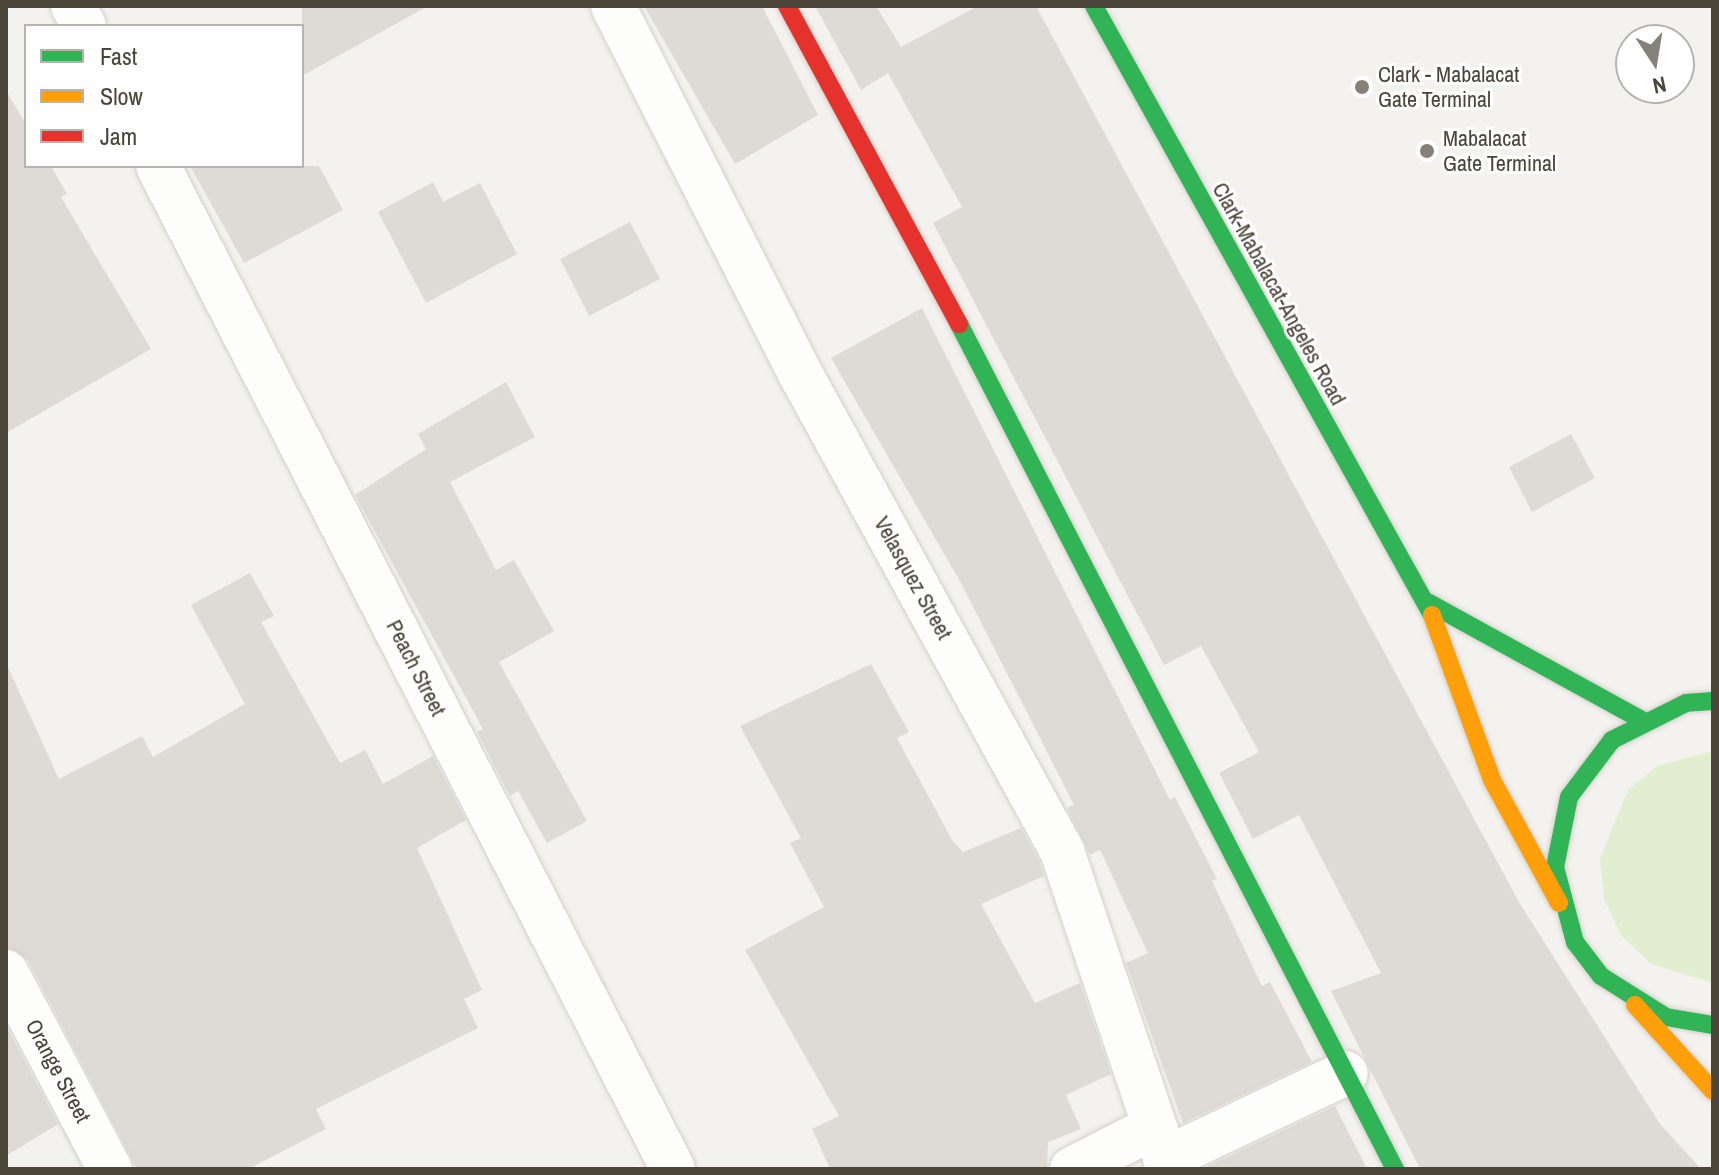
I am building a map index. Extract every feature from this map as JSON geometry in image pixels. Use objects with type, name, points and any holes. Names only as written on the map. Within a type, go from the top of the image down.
[{"type":"main road","points":[[787,6],[1395,1169]]},
{"type":"main road","name":"Clark-Mabalacat-Angeles Road","points":[[1094,6],[1302,388],[1429,603],[1486,766],[1559,903]]},
{"type":"main road","points":[[1429,603],[1642,720]]},
{"type":"main road","points":[[1713,701],[1642,720],[1596,757],[1569,797],[1555,867],[1559,903],[1575,942],[1713,1091]]},
{"type":"main road","points":[[1631,1000],[1666,1017],[1713,1025]]},
{"type":"street","points":[[73,6],[83,24]]},
{"type":"street","name":"Velasquez Street","points":[[613,6],[800,373],[1062,851],[1163,1152]]},
{"type":"street","name":"Peach Street","points":[[159,168],[673,1169]]},
{"type":"street","name":"Orange Street","points":[[6,972],[110,1169]]},
{"type":"street","points":[[1072,1169],[1163,1152],[1346,1073]]},
{"type":"green space","points":[[1713,751],[1713,983],[1651,964],[1621,935],[1604,899],[1600,858],[1628,790],[1657,766]]},
{"type":"building","points":[[302,6],[428,6],[304,75]]},
{"type":"building","points":[[644,6],[762,6],[818,115],[735,164]]},
{"type":"building","points":[[815,6],[876,6],[901,47],[978,6],[1036,6],[1520,904],[1660,1124],[1701,1169],[1420,1169],[1331,991],[1381,973],[1299,815],[1253,839],[1219,773],[1259,752],[1201,646],[1164,665],[933,223],[962,207],[888,73],[861,90]]},
{"type":"building","points":[[6,91],[24,121],[24,168],[52,168],[67,194],[61,197],[151,349],[6,433]]},
{"type":"building","points":[[319,166],[343,210],[244,263],[191,168]]},
{"type":"building","points":[[433,182],[443,202],[480,183],[517,254],[426,303],[378,212]]},
{"type":"building","points":[[630,222],[660,279],[589,316],[560,259]]},
{"type":"building","points":[[922,308],[1170,800],[1175,797],[1217,879],[1212,881],[1262,986],[1270,982],[1312,1062],[1183,1123],[1126,963],[1148,953],[1100,850],[1090,855],[1067,808],[1074,805],[961,583],[831,358]]},
{"type":"building","points":[[506,382],[535,437],[450,482],[496,570],[514,560],[554,631],[499,662],[587,821],[547,843],[518,791],[510,796],[477,732],[483,729],[355,495],[426,449],[418,434]]},
{"type":"building","points":[[1571,434],[1595,478],[1532,512],[1509,467]]},
{"type":"building","points":[[250,573],[274,616],[261,622],[340,763],[365,750],[383,784],[433,756],[466,820],[417,848],[482,990],[464,999],[478,1028],[316,1109],[326,1129],[248,1169],[137,1169],[28,960],[6,947],[6,663],[59,779],[142,736],[153,757],[245,704],[191,605]]},
{"type":"building","points":[[871,664],[909,732],[897,738],[952,840],[963,852],[1021,828],[1039,861],[1044,876],[981,904],[1035,1003],[1080,983],[1111,1074],[1066,1095],[1081,1129],[1048,1142],[1047,1169],[830,1169],[812,1129],[839,1116],[745,950],[824,907],[790,843],[801,838],[740,726]]},
{"type":"building","points":[[6,1026],[58,1124],[6,1156]]},
{"type":"building","points":[[1335,1106],[1367,1169],[1209,1169],[1208,1166]]},
{"type":"traffic: fast","points":[[1094,6],[1432,615]]},
{"type":"traffic: fast","points":[[959,324],[1395,1169]]},
{"type":"traffic: fast","points":[[1429,603],[1642,720]]},
{"type":"traffic: fast","points":[[1713,701],[1686,703],[1612,740],[1569,797],[1555,867],[1575,942],[1601,976],[1666,1017],[1713,1025]]},
{"type":"traffic: slow","points":[[1432,615],[1492,780],[1559,903]]},
{"type":"traffic: slow","points":[[1635,1005],[1713,1091]]},
{"type":"traffic: jam","points":[[787,6],[959,324]]},
{"type":"place","name":"Clark - Mabalacat Gate Terminal","points":[[1362,87]]},
{"type":"place","name":"Mabalacat Gate Terminal","points":[[1427,151]]}]
